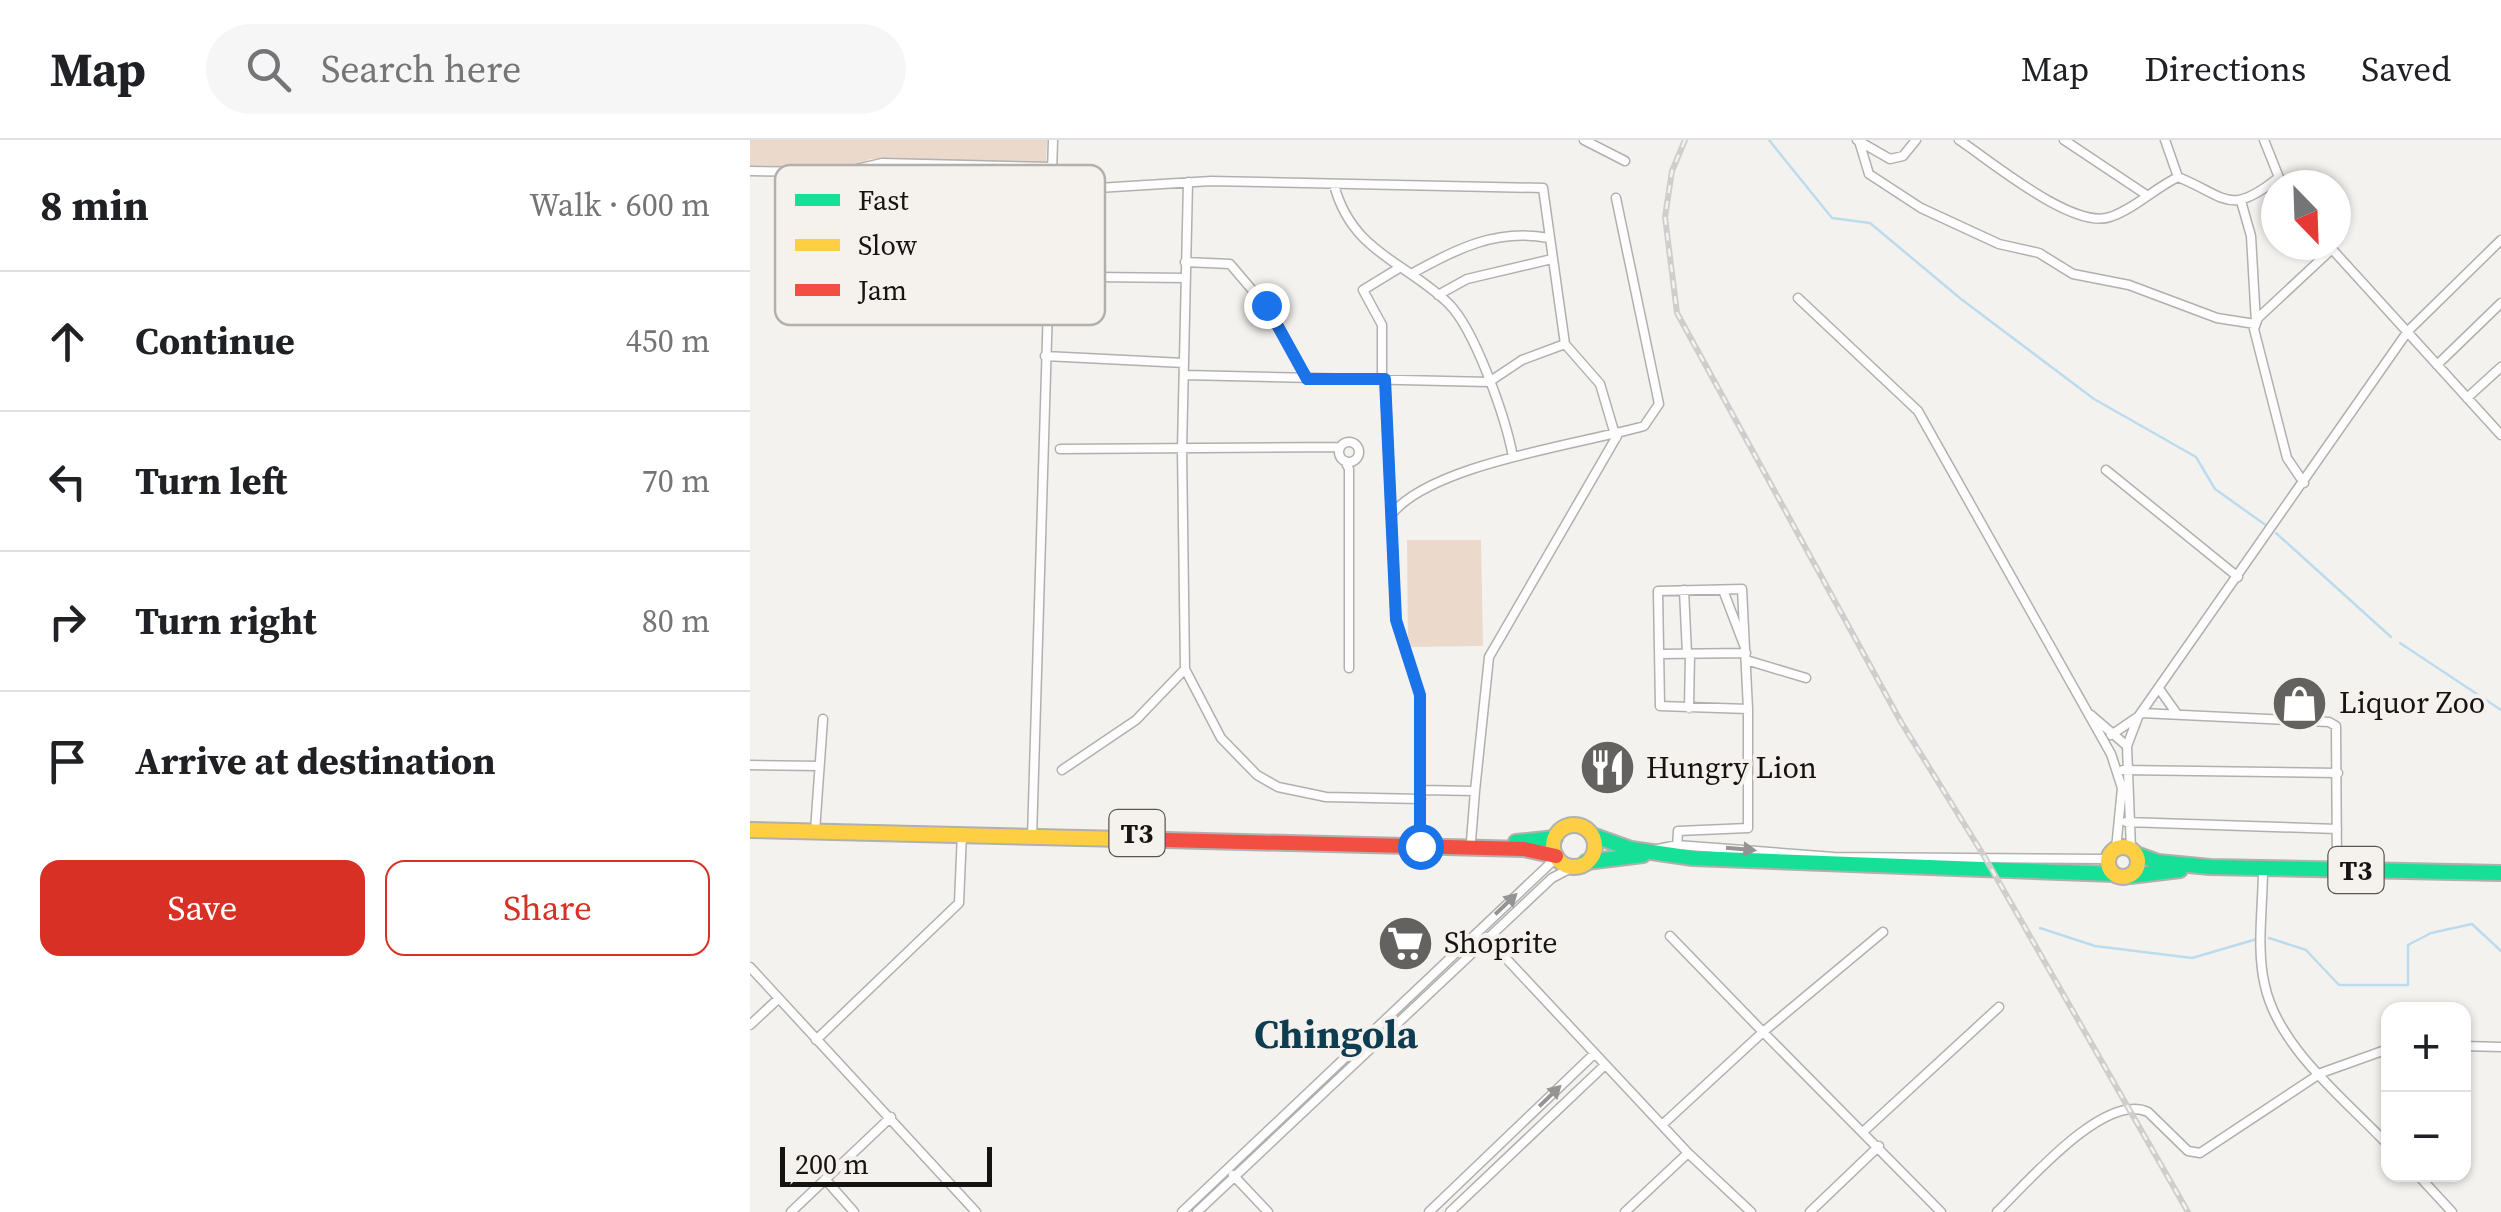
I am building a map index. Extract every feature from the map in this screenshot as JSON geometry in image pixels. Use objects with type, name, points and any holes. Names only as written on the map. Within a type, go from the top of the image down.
[{"type":"highway","name":"T3","points":[[1420,843],[1555,838],[1569,826],[1581,826],[1592,835],[1652,854]]},
{"type":"highway","name":"T3","points":[[750,827],[1420,843],[1531,850],[1581,864],[1652,854],[1832,868],[2058,874],[2122,875],[2210,867]]},
{"type":"highway","points":[[1581,864],[1594,850],[1592,835]]},
{"type":"highway","points":[[1555,838],[1556,856]]},
{"type":"highway","name":"T3","points":[[2058,874],[2086,868],[2119,853],[2210,867],[2501,873]]},
{"type":"highway","points":[[2119,853],[2138,864],[2122,875],[2108,862],[2119,853]]},
{"type":"street","points":[[1052,165],[1053,140]]},
{"type":"street","points":[[1584,140],[1625,160]]},
{"type":"street","points":[[1858,141],[1890,159],[1902,156],[1916,140]]},
{"type":"street","points":[[1959,140],[2058,206],[2089,219],[2110,217],[2178,177]]},
{"type":"street","points":[[2064,140],[2146,194]]},
{"type":"street","points":[[2165,140],[2178,177],[2220,200],[2241,202],[2261,191]]},
{"type":"street","points":[[2264,140],[2276,170]]},
{"type":"street","points":[[1858,141],[1869,174],[1999,244],[2039,253],[2074,274],[2129,285],[2216,318],[2255,323]]},
{"type":"street","points":[[877,165],[939,165]]},
{"type":"street","points":[[1188,182],[1182,450],[1185,669],[1221,738],[1256,776],[1302,795],[1475,791]]},
{"type":"street","points":[[1105,188],[1188,182],[1543,188],[1565,344],[1600,384],[1618,433]]},
{"type":"street","points":[[1334,185],[1352,225],[1377,254],[1411,274],[1456,314],[1506,422],[1512,457]]},
{"type":"street","points":[[1391,514],[1409,495],[1512,457],[1649,422],[1659,404],[1616,198]]},
{"type":"street","points":[[2241,202],[2251,236],[2254,338],[2287,458],[2304,483]]},
{"type":"street","points":[[1411,274],[1456,251],[1512,232],[1549,238]]},
{"type":"street","points":[[2119,853],[2125,822],[2122,770],[2140,715],[2408,332],[2501,240]]},
{"type":"street","points":[[1438,295],[1467,278],[1552,259]]},
{"type":"street","points":[[2255,323],[2317,260]]},
{"type":"street","points":[[2342,260],[2500,434]]},
{"type":"street","points":[[1185,262],[1230,264],[1270,311],[1307,379]]},
{"type":"street","points":[[1399,268],[1363,290],[1382,325],[1396,620],[1420,695],[1420,843]]},
{"type":"street","points":[[1105,277],[1186,278]]},
{"type":"street","points":[[1798,298],[1918,411],[2122,770]]},
{"type":"street","points":[[2437,365],[2501,304]]},
{"type":"street","points":[[1032,834],[1045,523],[1046,325]]},
{"type":"street","points":[[1184,376],[1490,382],[1522,360],[1565,344]]},
{"type":"street","points":[[1045,356],[1184,364]]},
{"type":"street","points":[[2467,398],[2501,367]]},
{"type":"street","points":[[1471,840],[1488,657],[1618,433]]},
{"type":"street","points":[[1060,449],[1343,458],[1349,668]]},
{"type":"street","points":[[2106,470],[2238,577]]},
{"type":"street","points":[[1677,844],[1678,831],[1748,828],[1748,710],[1743,592],[1661,589],[1656,594],[1660,706],[1748,710]]},
{"type":"street","points":[[1684,590],[1688,708]]},
{"type":"street","points":[[1723,590],[1746,653]]},
{"type":"street","points":[[1660,654],[1746,653],[1806,678]]},
{"type":"street","points":[[1062,770],[1136,720],[1185,669]]},
{"type":"street","points":[[2160,689],[2177,714]]},
{"type":"street","points":[[2088,712],[2102,725],[2116,730],[2128,746]]},
{"type":"street","points":[[2106,744],[2116,730],[2140,715],[2329,722],[2338,733],[2337,870]]},
{"type":"street","points":[[814,827],[822,719]]},
{"type":"street","points":[[750,765],[819,766]]},
{"type":"street","points":[[2122,770],[2338,772]]},
{"type":"street","points":[[2119,853],[2125,822]]},
{"type":"street","points":[[2125,822],[2337,830]]},
{"type":"street","points":[[816,1040],[958,903],[962,832]]},
{"type":"street","points":[[1652,854],[1677,844]]},
{"type":"street","points":[[1652,854],[1677,844],[1834,857],[2119,853]]},
{"type":"street","points":[[1531,850],[1540,862],[1536,874]]},
{"type":"street","points":[[1182,1212],[1556,856]]},
{"type":"street","points":[[1197,1212],[1552,878],[1581,864]]},
{"type":"street","points":[[2263,869],[2262,960],[2267,993],[2280,1022],[2381,1137]]},
{"type":"street","points":[[1480,930],[1688,1153],[1751,1212]]},
{"type":"street","points":[[1662,1125],[1763,1032],[1883,932]]},
{"type":"street","points":[[1670,936],[1941,1212]]},
{"type":"street","points":[[750,966],[976,1212]]},
{"type":"street","points":[[750,1025],[778,999]]},
{"type":"street","points":[[1864,1131],[1999,1007]]},
{"type":"street","points":[[2471,1046],[2501,1048]]},
{"type":"street","points":[[1996,1212],[2078,1136],[2116,1110],[2142,1108],[2188,1151],[2200,1153],[2321,1073],[2381,1052]]},
{"type":"street","points":[[1429,1212],[1594,1054]]},
{"type":"street","points":[[1450,1212],[1605,1065]]},
{"type":"street","points":[[1308,1092],[1316,1100]]},
{"type":"street","points":[[791,1212],[891,1118]]},
{"type":"street","points":[[1512,1132],[1522,1143]]},
{"type":"street","points":[[1810,1212],[1879,1146]]},
{"type":"street","points":[[1625,1212],[1688,1153]]},
{"type":"street","points":[[1227,1168],[1268,1212]]},
{"type":"street","points":[[825,1180],[854,1212]]},
{"type":"street","points":[[2424,1182],[2452,1212]]},
{"type":"shaded area","points":[[750,140],[1047,140],[1046,164],[870,159],[859,165],[775,165],[775,172],[750,172]]},
{"type":"shaded area","points":[[1407,540],[1481,540],[1483,646],[1408,647]]},
{"type":"waterway","points":[[1769,140],[1832,218],[1870,223],[1961,299],[2094,399],[2196,457],[2215,489],[2267,526]]},
{"type":"waterway","points":[[2276,533],[2391,637]]},
{"type":"waterway","points":[[2400,643],[2501,710]]},
{"type":"waterway","points":[[2269,938],[2306,950],[2339,985],[2408,985],[2408,945],[2431,933],[2472,924],[2501,951]]},
{"type":"waterway","points":[[2040,928],[2095,946],[2192,958],[2257,939]]},
{"type":"railway","points":[[1685,140],[1672,171],[1665,217],[1677,313],[1901,722],[1984,856],[2188,1212]]},
{"type":"traffic: fast","points":[[1592,835],[1631,849],[1693,858],[2114,874]]},
{"type":"traffic: fast","points":[[1516,842],[1555,838]]},
{"type":"traffic: fast","points":[[2136,854],[2158,862],[2210,867],[2501,873]]},
{"type":"traffic: fast","points":[[1586,862],[1643,855]]},
{"type":"traffic: fast","points":[[2130,876],[2180,870]]},
{"type":"traffic: slow","points":[[1574,825],[1589,831],[1595,846],[1589,861],[1574,867],[1559,861],[1553,846],[1559,831],[1574,825]]},
{"type":"traffic: slow","points":[[750,830],[1166,840]]},
{"type":"traffic: slow","points":[[2123,847],[2134,851],[2138,862],[2134,873],[2123,877],[2112,873],[2108,862],[2112,851],[2123,847]]},
{"type":"traffic: jam","points":[[1166,840],[1524,849],[1556,856]]},
{"type":"place","name":"Liquor Zoo","points":[[2300,703]]},
{"type":"place","name":"Hungry Lion","points":[[1607,768]]},
{"type":"place","name":"Shoprite","points":[[1405,943]]},
{"type":"district","name":"Chingola","points":[[1336,1034]]},
{"type":"route","points":[[1266,305],[1307,379],[1385,379],[1396,620],[1420,695],[1420,846]]}]
